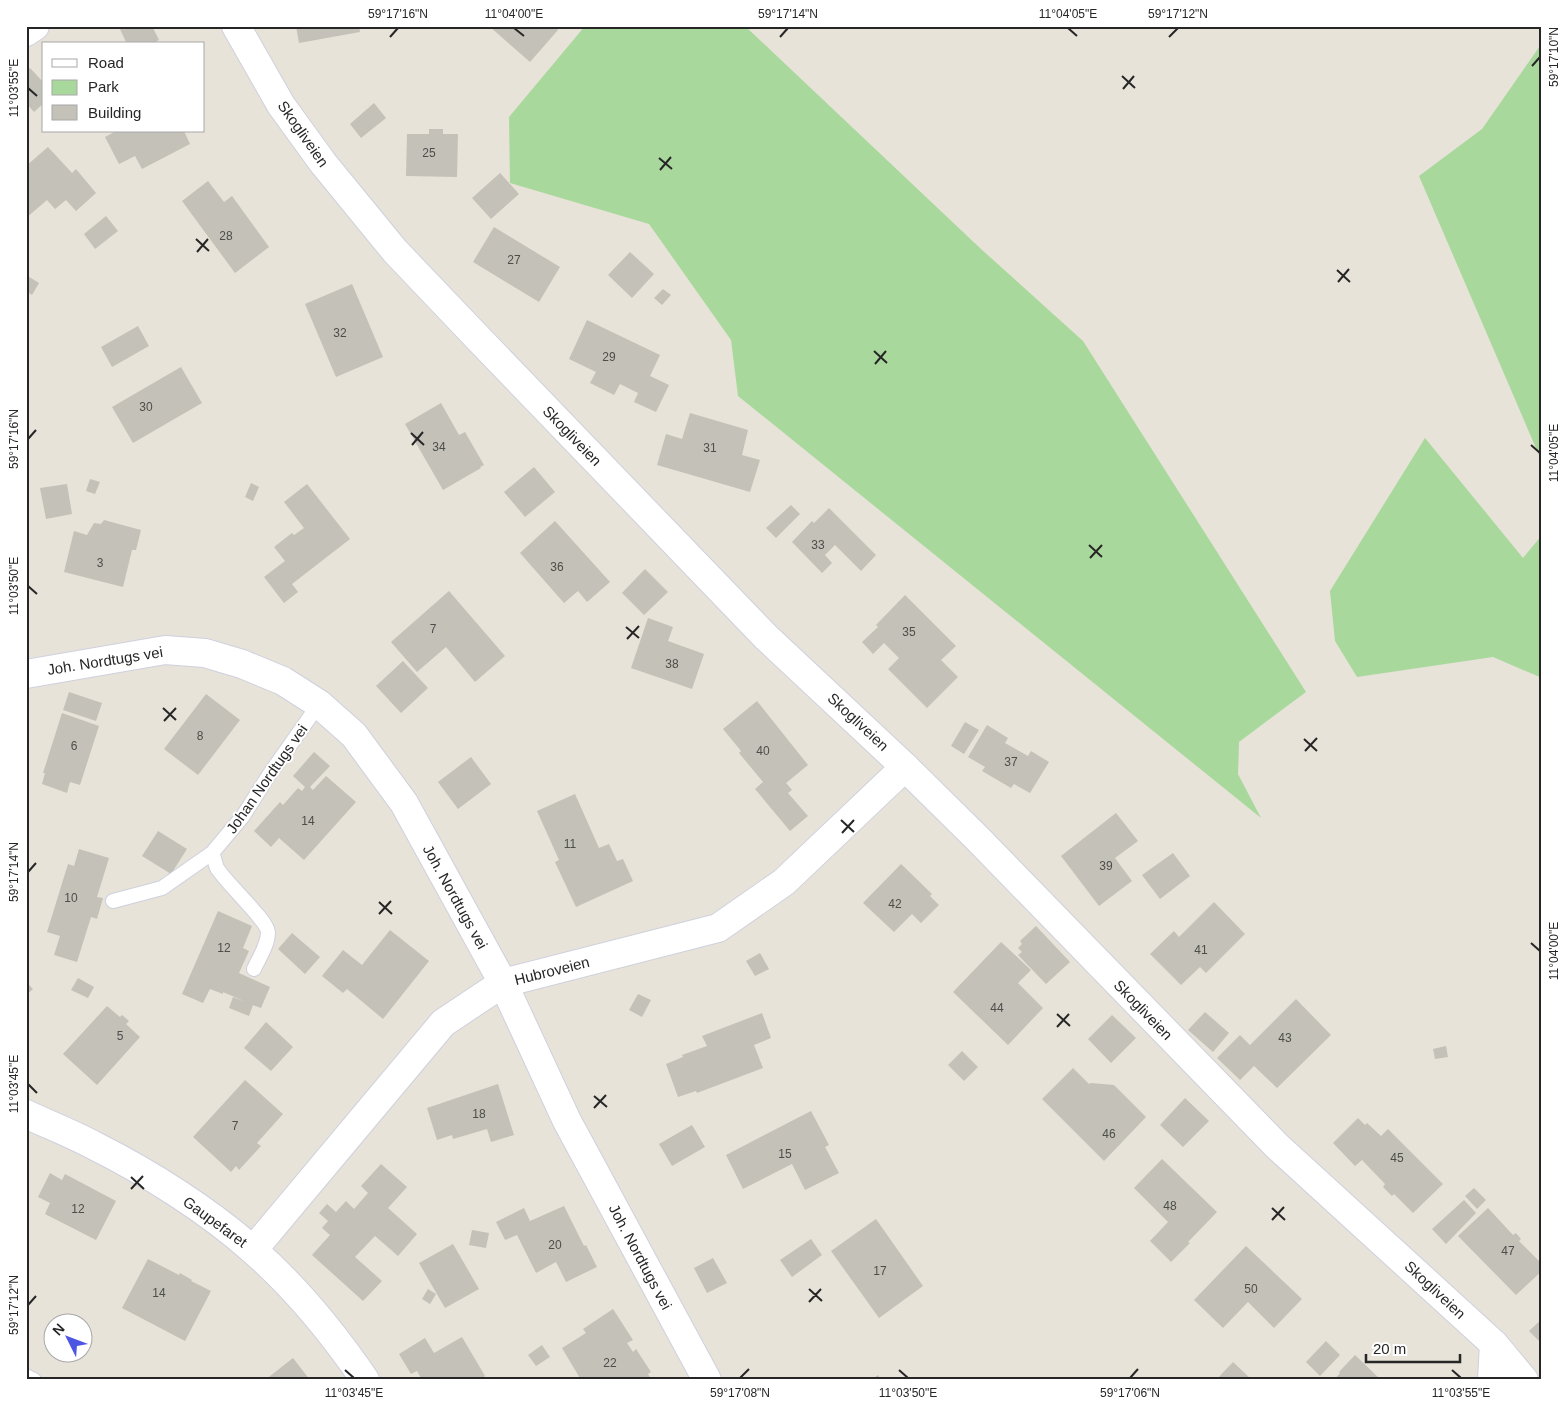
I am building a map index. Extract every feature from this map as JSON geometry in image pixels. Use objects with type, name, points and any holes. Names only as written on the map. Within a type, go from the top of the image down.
[{"type":"street","points":[[26,32],[35,26]]},
{"type":"street","name":"Skogliveien","points":[[236,26],[281,105],[323,163],[395,251],[766,637],[905,767],[978,839],[1277,1146],[1494,1344],[1524,1380]]},
{"type":"street","name":"Joh. Nordtugs vei","points":[[26,674],[165,650],[205,653],[242,664],[283,681],[320,704],[354,735],[404,803],[503,983],[567,1121],[707,1380]]},
{"type":"street","name":"Hubroveien","points":[[253,1250],[443,1023],[503,983],[718,928],[784,882],[905,767]]},
{"type":"street","name":"Gaupefaret","points":[[26,1114],[95,1146],[146,1175],[194,1205],[253,1250],[313,1312],[350,1357],[365,1380]]},
{"type":"street","points":[[1492,1380],[1494,1344]]},
{"type":"lane","name":"Johan Nordtugs vei","points":[[113,901],[162,888],[212,853],[243,816],[269,775],[320,704]]},
{"type":"lane","points":[[212,853],[217,867],[246,903],[261,918],[268,931],[264,948],[254,969]]},
{"type":"lane","points":[[26,1376],[34,1380]]},
{"type":"green space","points":[[585,26],[745,26],[981,249],[1083,341],[1306,692],[1239,742],[1238,774],[1261,818],[738,396],[731,340],[649,224],[510,183],[509,117]]},
{"type":"green space","points":[[1542,43],[1542,462],[1419,176],[1482,129]]},
{"type":"green space","points":[[1425,438],[1523,558],[1542,535],[1542,678],[1493,657],[1357,677],[1335,641],[1330,591]]},
{"type":"building","points":[[152,26],[159,40],[156,42],[126,42],[119,27]]},
{"type":"building","points":[[296,26],[359,26],[360,32],[299,43]]},
{"type":"building","points":[[489,26],[554,26],[558,30],[530,62]]},
{"type":"building","points":[[30,68],[42,81],[42,105],[34,112],[26,103],[26,71]]},
{"type":"building","points":[[374,103],[386,118],[361,138],[350,124]]},
{"type":"building","points":[[429,129],[443,129],[443,134],[458,134],[457,177],[406,176],[407,134],[429,134]]},
{"type":"building","points":[[114,132],[184,132],[190,144],[142,169],[135,156],[119,164],[105,137]]},
{"type":"building","points":[[48,147],[72,173],[76,169],[96,193],[76,211],[66,200],[55,209],[47,200],[26,218],[26,166]]},
{"type":"building","points":[[500,173],[519,194],[491,219],[472,198]]},
{"type":"building","points":[[208,181],[224,202],[232,196],[269,247],[235,273],[182,201]]},
{"type":"building","points":[[106,216],[118,231],[95,249],[84,234]]},
{"type":"building","points":[[494,227],[560,267],[539,302],[473,262]]},
{"type":"building","points":[[630,252],[654,274],[632,298],[608,275]]},
{"type":"building","points":[[26,275],[39,283],[32,295],[26,291]]},
{"type":"building","points":[[352,284],[383,357],[336,377],[305,304]]},
{"type":"building","points":[[663,289],[671,295],[662,305],[654,298]]},
{"type":"building","points":[[587,320],[660,355],[650,376],[669,385],[656,412],[634,402],[638,393],[620,384],[614,395],[590,383],[596,372],[569,359]]},
{"type":"building","points":[[138,326],[149,346],[112,367],[101,347]]},
{"type":"building","points":[[181,367],[202,403],[133,443],[112,407]]},
{"type":"building","points":[[441,403],[459,435],[465,432],[484,465],[443,490],[405,424]]},
{"type":"building","points":[[690,413],[748,430],[742,455],[760,460],[750,492],[657,465],[666,434],[682,439]]},
{"type":"building","points":[[534,467],[555,492],[525,517],[504,492]]},
{"type":"building","points":[[90,479],[100,482],[95,494],[86,491]]},
{"type":"building","points":[[251,483],[259,487],[253,501],[245,497]]},
{"type":"building","points":[[67,484],[72,514],[46,519],[40,488]]},
{"type":"building","points":[[307,484],[350,539],[292,584],[298,592],[284,603],[264,577],[285,561],[274,547],[292,533],[294,535],[304,528],[284,502]]},
{"type":"building","points":[[791,505],[800,514],[776,538],[766,528]]},
{"type":"building","points":[[829,508],[876,555],[861,571],[835,545],[825,555],[832,563],[822,573],[792,542],[812,521],[814,523]]},
{"type":"building","points":[[104,520],[141,530],[136,550],[132,550],[123,587],[64,572],[74,531],[87,535],[94,523],[101,524]]},
{"type":"building","points":[[555,521],[610,582],[587,602],[578,591],[564,603],[520,553]]},
{"type":"building","points":[[645,569],[668,592],[644,615],[622,593]]},
{"type":"building","points":[[449,591],[505,656],[475,682],[446,647],[417,672],[391,642]]},
{"type":"building","points":[[905,595],[956,646],[941,660],[958,677],[927,708],[888,669],[899,658],[884,643],[873,654],[862,642],[878,627],[876,625]]},
{"type":"building","points":[[648,618],[673,627],[668,641],[704,654],[692,689],[631,668]]},
{"type":"building","points":[[403,661],[428,688],[401,713],[376,686]]},
{"type":"building","points":[[69,692],[102,703],[96,721],[63,710]]},
{"type":"building","points":[[206,694],[240,720],[198,775],[164,749]]},
{"type":"building","points":[[757,701],[808,765],[786,783],[792,790],[788,793],[808,816],[790,831],[755,789],[763,782],[739,753],[741,751],[723,729]]},
{"type":"building","points":[[62,713],[99,726],[80,785],[70,782],[67,793],[42,784],[45,773],[43,773]]},
{"type":"building","points":[[965,722],[979,730],[964,754],[951,746]]},
{"type":"building","points":[[987,725],[1008,738],[1005,743],[1028,756],[1031,751],[1049,762],[1030,793],[1014,784],[1011,788],[982,771],[985,767],[968,757]]},
{"type":"building","points":[[314,752],[330,766],[310,787],[313,790],[326,776],[356,802],[304,860],[279,838],[271,847],[254,831],[280,802],[283,805],[298,788],[302,791],[305,787],[293,776]]},
{"type":"building","points":[[471,757],[491,784],[458,809],[438,782]]},
{"type":"building","points":[[575,794],[599,848],[609,844],[617,861],[623,859],[633,881],[576,907],[555,862],[559,860],[537,811]]},
{"type":"building","points":[[1116,813],[1138,841],[1115,858],[1132,881],[1099,906],[1061,856]]},
{"type":"building","points":[[158,831],[187,849],[171,874],[142,856]]},
{"type":"building","points":[[79,849],[109,858],[97,897],[103,898],[97,919],[91,917],[77,962],[54,955],[60,936],[47,932],[68,864],[74,866]]},
{"type":"building","points":[[1173,853],[1190,876],[1160,899],[1142,875]]},
{"type":"building","points":[[901,864],[932,894],[930,896],[939,905],[921,923],[912,914],[894,932],[863,903]]},
{"type":"building","points":[[1214,902],[1245,934],[1206,973],[1200,967],[1181,985],[1150,954],[1174,931],[1179,937]]},
{"type":"building","points":[[218,911],[252,926],[243,948],[249,951],[239,973],[270,987],[261,1008],[253,1005],[249,1016],[229,1008],[233,997],[246,1002],[223,992],[223,994],[210,989],[203,1003],[182,994]]},
{"type":"building","points":[[1036,926],[1070,962],[1046,984],[1018,955],[1022,952],[1018,948],[1022,944],[1020,941]]},
{"type":"building","points":[[390,930],[429,961],[383,1019],[347,989],[343,993],[322,976],[343,950],[362,965]]},
{"type":"building","points":[[292,933],[320,957],[305,974],[278,949]]},
{"type":"building","points":[[1001,942],[1031,970],[1018,983],[1043,1008],[1008,1045],[953,992]]},
{"type":"building","points":[[760,953],[769,969],[755,976],[746,961]]},
{"type":"building","points":[[78,978],[94,987],[88,998],[71,990]]},
{"type":"building","points":[[26,982],[33,989],[26,995]]},
{"type":"building","points":[[638,994],[651,1000],[642,1017],[629,1010]]},
{"type":"building","points":[[1296,999],[1331,1035],[1277,1088],[1254,1066],[1240,1080],[1217,1058],[1240,1035],[1250,1045]]},
{"type":"building","points":[[107,1006],[120,1017],[122,1015],[129,1021],[126,1024],[140,1037],[97,1085],[63,1054]]},
{"type":"building","points":[[1205,1012],[1229,1033],[1213,1052],[1188,1030]]},
{"type":"building","points":[[762,1013],[771,1038],[754,1045],[763,1068],[697,1093],[696,1091],[678,1097],[666,1064],[683,1057],[682,1055],[707,1046],[702,1036]]},
{"type":"building","points":[[1112,1015],[1136,1038],[1111,1063],[1088,1039]]},
{"type":"building","points":[[266,1022],[293,1047],[271,1071],[244,1048]]},
{"type":"building","points":[[1446,1046],[1448,1057],[1435,1059],[1433,1049]]},
{"type":"building","points":[[962,1051],[978,1067],[964,1081],[948,1065]]},
{"type":"building","points":[[1073,1068],[1089,1084],[1114,1085],[1146,1117],[1104,1161],[1042,1099]]},
{"type":"building","points":[[245,1080],[283,1114],[257,1143],[261,1146],[239,1170],[236,1166],[231,1172],[193,1137]]},
{"type":"building","points":[[498,1084],[514,1135],[491,1142],[487,1129],[453,1139],[452,1135],[437,1140],[427,1108]]},
{"type":"building","points":[[1185,1098],[1209,1121],[1183,1147],[1160,1125]]},
{"type":"building","points":[[811,1111],[829,1145],[825,1147],[839,1173],[805,1190],[792,1164],[743,1189],[726,1155]]},
{"type":"building","points":[[1358,1118],[1365,1125],[1367,1123],[1381,1136],[1388,1129],[1443,1184],[1413,1213],[1394,1194],[1392,1196],[1383,1187],[1385,1184],[1362,1160],[1355,1166],[1333,1143]]},
{"type":"building","points":[[692,1125],[705,1147],[672,1166],[659,1144]]},
{"type":"building","points":[[1162,1159],[1217,1212],[1171,1262],[1150,1241],[1168,1222],[1134,1188]]},
{"type":"building","points":[[381,1164],[407,1187],[388,1208],[417,1234],[398,1256],[375,1236],[355,1257],[382,1281],[363,1301],[312,1255],[330,1235],[322,1228],[328,1221],[319,1213],[327,1204],[336,1212],[346,1201],[354,1209],[368,1193],[361,1186]]},
{"type":"building","points":[[50,1173],[62,1180],[65,1174],[116,1201],[96,1240],[45,1214],[50,1203],[38,1197]]},
{"type":"building","points":[[1474,1188],[1486,1200],[1477,1209],[1465,1196]]},
{"type":"building","points":[[1464,1200],[1476,1213],[1446,1244],[1432,1229]]},
{"type":"building","points":[[564,1206],[597,1267],[566,1282],[556,1262],[536,1273],[517,1235],[505,1240],[496,1222],[524,1208],[530,1221]]},
{"type":"building","points":[[1488,1208],[1513,1235],[1516,1233],[1521,1239],[1519,1241],[1542,1264],[1542,1271],[1516,1295],[1458,1236]]},
{"type":"building","points":[[876,1219],[923,1286],[879,1318],[831,1251]]},
{"type":"building","points":[[472,1230],[489,1233],[486,1248],[469,1245]]},
{"type":"building","points":[[811,1239],[822,1255],[792,1277],[780,1260]]},
{"type":"building","points":[[453,1244],[479,1289],[445,1308],[419,1263]]},
{"type":"building","points":[[1246,1246],[1302,1299],[1274,1328],[1248,1302],[1223,1328],[1194,1300]]},
{"type":"building","points":[[713,1258],[727,1283],[707,1293],[694,1268]]},
{"type":"building","points":[[148,1259],[179,1275],[180,1273],[211,1291],[185,1341],[122,1308]]},
{"type":"building","points":[[428,1289],[436,1294],[430,1304],[422,1299]]},
{"type":"building","points":[[613,1309],[633,1340],[627,1343],[633,1352],[636,1349],[651,1372],[648,1374],[652,1380],[581,1380],[562,1348],[586,1333],[583,1329]]},
{"type":"building","points":[[1542,1319],[1542,1344],[1529,1331]]},
{"type":"building","points":[[462,1337],[485,1376],[485,1380],[422,1380],[417,1371],[411,1374],[399,1354],[425,1338],[434,1353]]},
{"type":"building","points":[[1326,1341],[1340,1355],[1320,1376],[1306,1362]]},
{"type":"building","points":[[542,1345],[550,1357],[536,1366],[528,1355]]},
{"type":"building","points":[[1355,1355],[1381,1380],[1334,1380]]},
{"type":"building","points":[[293,1358],[310,1380],[265,1380]]},
{"type":"building","points":[[1233,1362],[1252,1380],[1216,1380]]},
{"type":"building","points":[[878,1375],[881,1380],[871,1380]]}]
